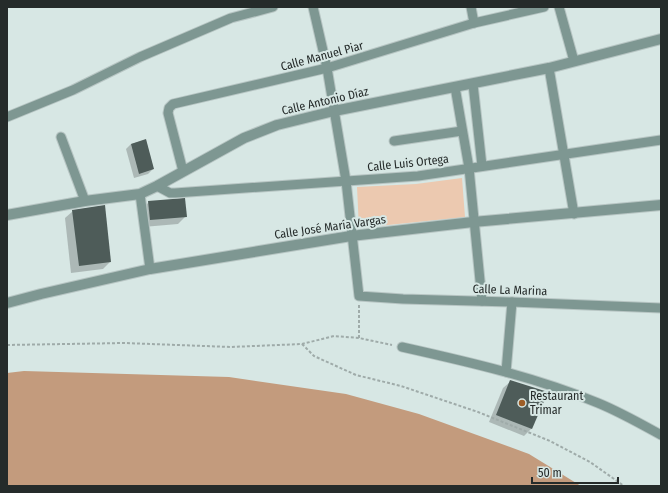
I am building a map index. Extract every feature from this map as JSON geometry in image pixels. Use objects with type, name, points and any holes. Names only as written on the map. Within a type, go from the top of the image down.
[{"type":"street","points":[[7,117],[73,90],[140,57],[231,18],[273,7]]},
{"type":"street","points":[[313,7],[328,68],[346,182],[359,296]]},
{"type":"street","points":[[470,7],[474,23]]},
{"type":"street","name":"Calle Manuel Piar","points":[[183,171],[168,113],[168,108],[172,104],[328,68],[474,23],[544,7]]},
{"type":"street","points":[[560,7],[574,61]]},
{"type":"street","name":"Calle Antonio Díaz","points":[[7,215],[84,201],[140,194],[244,138],[277,125],[334,111],[549,68],[661,39]]},
{"type":"street","points":[[549,68],[574,214]]},
{"type":"street","points":[[473,84],[482,166]]},
{"type":"street","points":[[455,87],[469,168],[473,222],[482,301]]},
{"type":"street","points":[[394,141],[462,131]]},
{"type":"street","points":[[61,137],[84,201]]},
{"type":"street","name":"Calle Luis Ortega","points":[[157,186],[170,193],[175,193],[418,176],[661,140]]},
{"type":"street","points":[[140,194],[150,269]]},
{"type":"street","name":"Calle José María Vargas","points":[[7,303],[150,269],[351,236],[473,222],[661,205]]},
{"type":"street","name":"Calle La Marina","points":[[359,296],[403,299],[661,308]]},
{"type":"street","points":[[506,372],[512,302]]},
{"type":"street","points":[[402,347],[506,372],[552,386],[599,404],[661,435]]},
{"type":"path","points":[[359,296],[360,338]]},
{"type":"path","points":[[7,345],[124,343],[231,347],[302,344],[334,336],[360,338],[402,347]]},
{"type":"path","points":[[302,344],[314,356],[356,375],[401,386],[464,407],[550,442],[590,462],[624,486]]},
{"type":"shaded area","points":[[462,178],[465,217],[359,228],[357,187],[416,184]]},
{"type":"shaded area","points":[[24,371],[229,377],[346,394],[419,414],[529,454],[581,486],[7,486],[7,373]]},
{"type":"building","points":[[146,139],[154,169],[139,174],[131,144]]},
{"type":"building","points":[[185,198],[187,217],[150,220],[148,201]]},
{"type":"building","points":[[105,205],[111,262],[79,266],[72,210]]},
{"type":"building","name":"Restaurant Trimar","points":[[510,380],[548,392],[532,429],[496,415]]},
{"type":"place","name":"Restaurant Trimar","points":[[522,403]]}]
